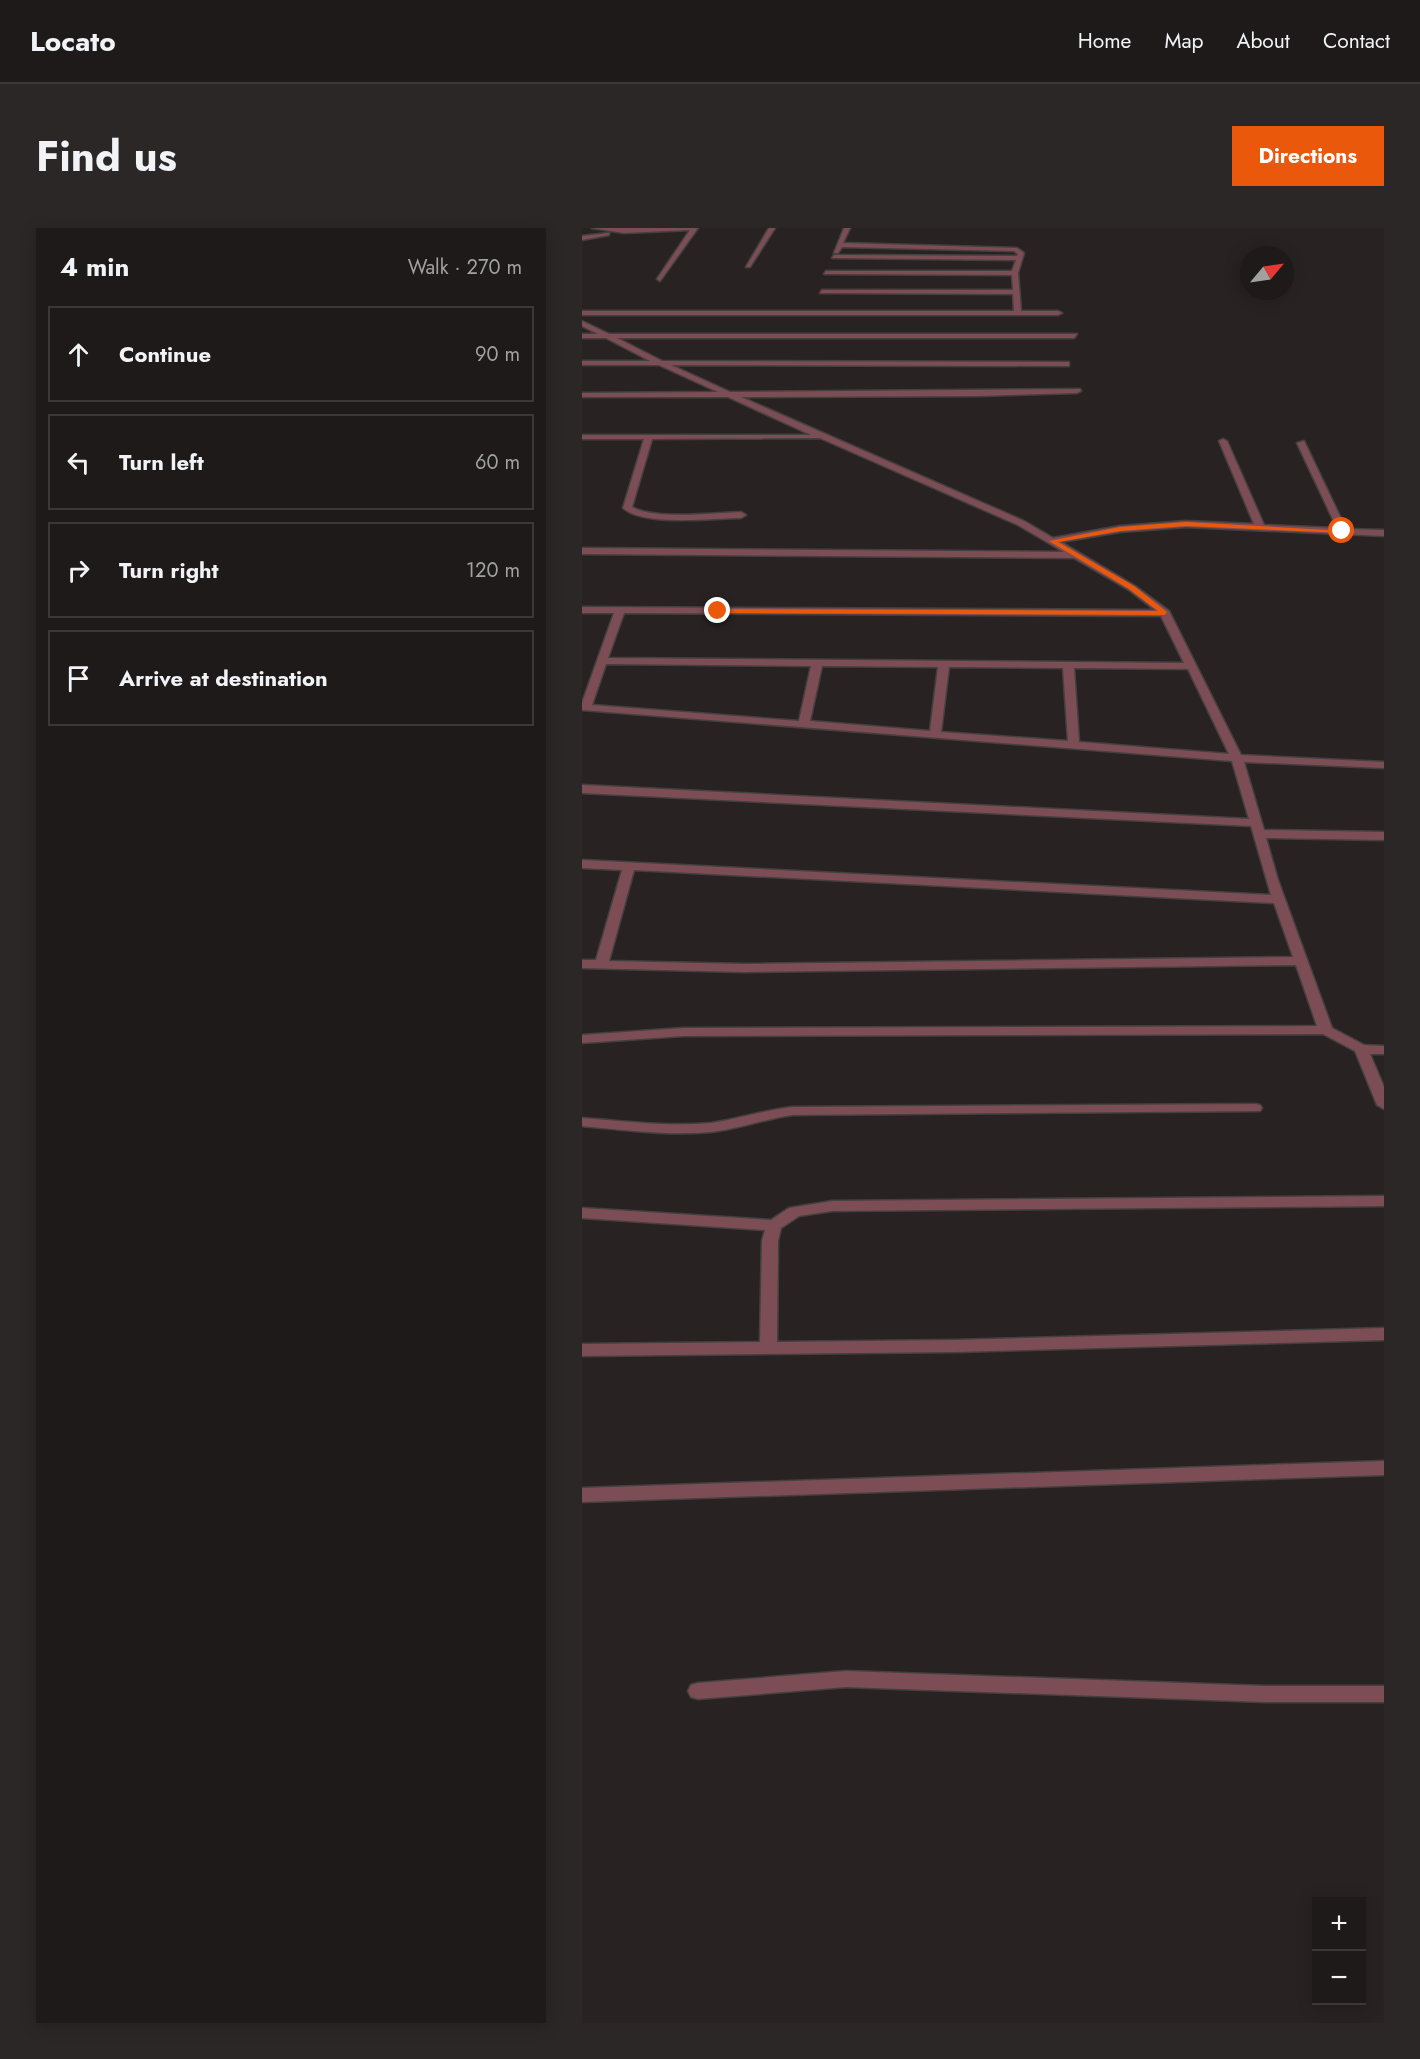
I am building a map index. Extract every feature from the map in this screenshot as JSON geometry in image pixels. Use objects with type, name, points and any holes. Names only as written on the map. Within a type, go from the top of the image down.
[{"type":"street","points":[[595,228],[624,231]]},
{"type":"street","points":[[582,238],[624,231],[695,228],[660,279]]},
{"type":"street","points":[[748,267],[772,228]]},
{"type":"street","points":[[821,312],[826,273],[848,228]]},
{"type":"street","points":[[840,245],[1009,247],[1021,253],[1015,273],[1018,313]]},
{"type":"street","points":[[834,257],[1019,258]]},
{"type":"street","points":[[826,273],[1015,273]]},
{"type":"street","points":[[822,292],[1016,292]]},
{"type":"street","points":[[582,313],[1058,313]]},
{"type":"street","points":[[582,323],[662,364],[1020,523],[1132,588],[1165,613],[1237,758],[1279,899],[1326,1030]]},
{"type":"street","points":[[582,336],[755,334],[1074,336]]},
{"type":"street","points":[[582,363],[1066,364]]},
{"type":"street","points":[[582,394],[978,394],[1077,391]]},
{"type":"street","points":[[649,437],[627,508],[629,511],[647,516],[741,515]]},
{"type":"street","points":[[582,438],[823,437]]},
{"type":"street","points":[[1223,441],[1260,527]]},
{"type":"street","points":[[1301,443],[1342,531]]},
{"type":"street","points":[[1052,541],[1157,525],[1186,524],[1384,533]]},
{"type":"street","points":[[582,551],[1077,555]]},
{"type":"street","points":[[582,610],[1165,613]]},
{"type":"street","points":[[621,610],[584,707],[1237,758],[1384,765]]},
{"type":"street","points":[[602,661],[1191,666]]},
{"type":"street","points":[[804,725],[817,663]]},
{"type":"street","points":[[935,735],[944,664]]},
{"type":"street","points":[[1068,665],[1074,745]]},
{"type":"street","points":[[582,789],[1384,836]]},
{"type":"street","points":[[582,864],[1279,899]]},
{"type":"street","points":[[601,964],[630,867]]},
{"type":"street","points":[[582,964],[744,968],[1301,961]]},
{"type":"street","points":[[582,1039],[683,1032],[1326,1030],[1361,1049],[1384,1050]]},
{"type":"street","points":[[1361,1049],[1384,1105]]},
{"type":"street","points":[[582,1122],[672,1128],[711,1127],[767,1113],[792,1111],[1254,1108]]},
{"type":"street","points":[[582,1213],[774,1225],[795,1212],[832,1206],[1384,1201]]},
{"type":"street","points":[[768,1349],[770,1241],[774,1225]]},
{"type":"street","points":[[582,1350],[954,1346],[1384,1334]]},
{"type":"street","points":[[582,1496],[1384,1468]]},
{"type":"street","points":[[698,1691],[846,1679],[1265,1694],[1384,1694]]},
{"type":"route","points":[[718,611],[1165,613],[1132,588],[1052,541],[1120,529],[1186,524],[1342,531]]}]
